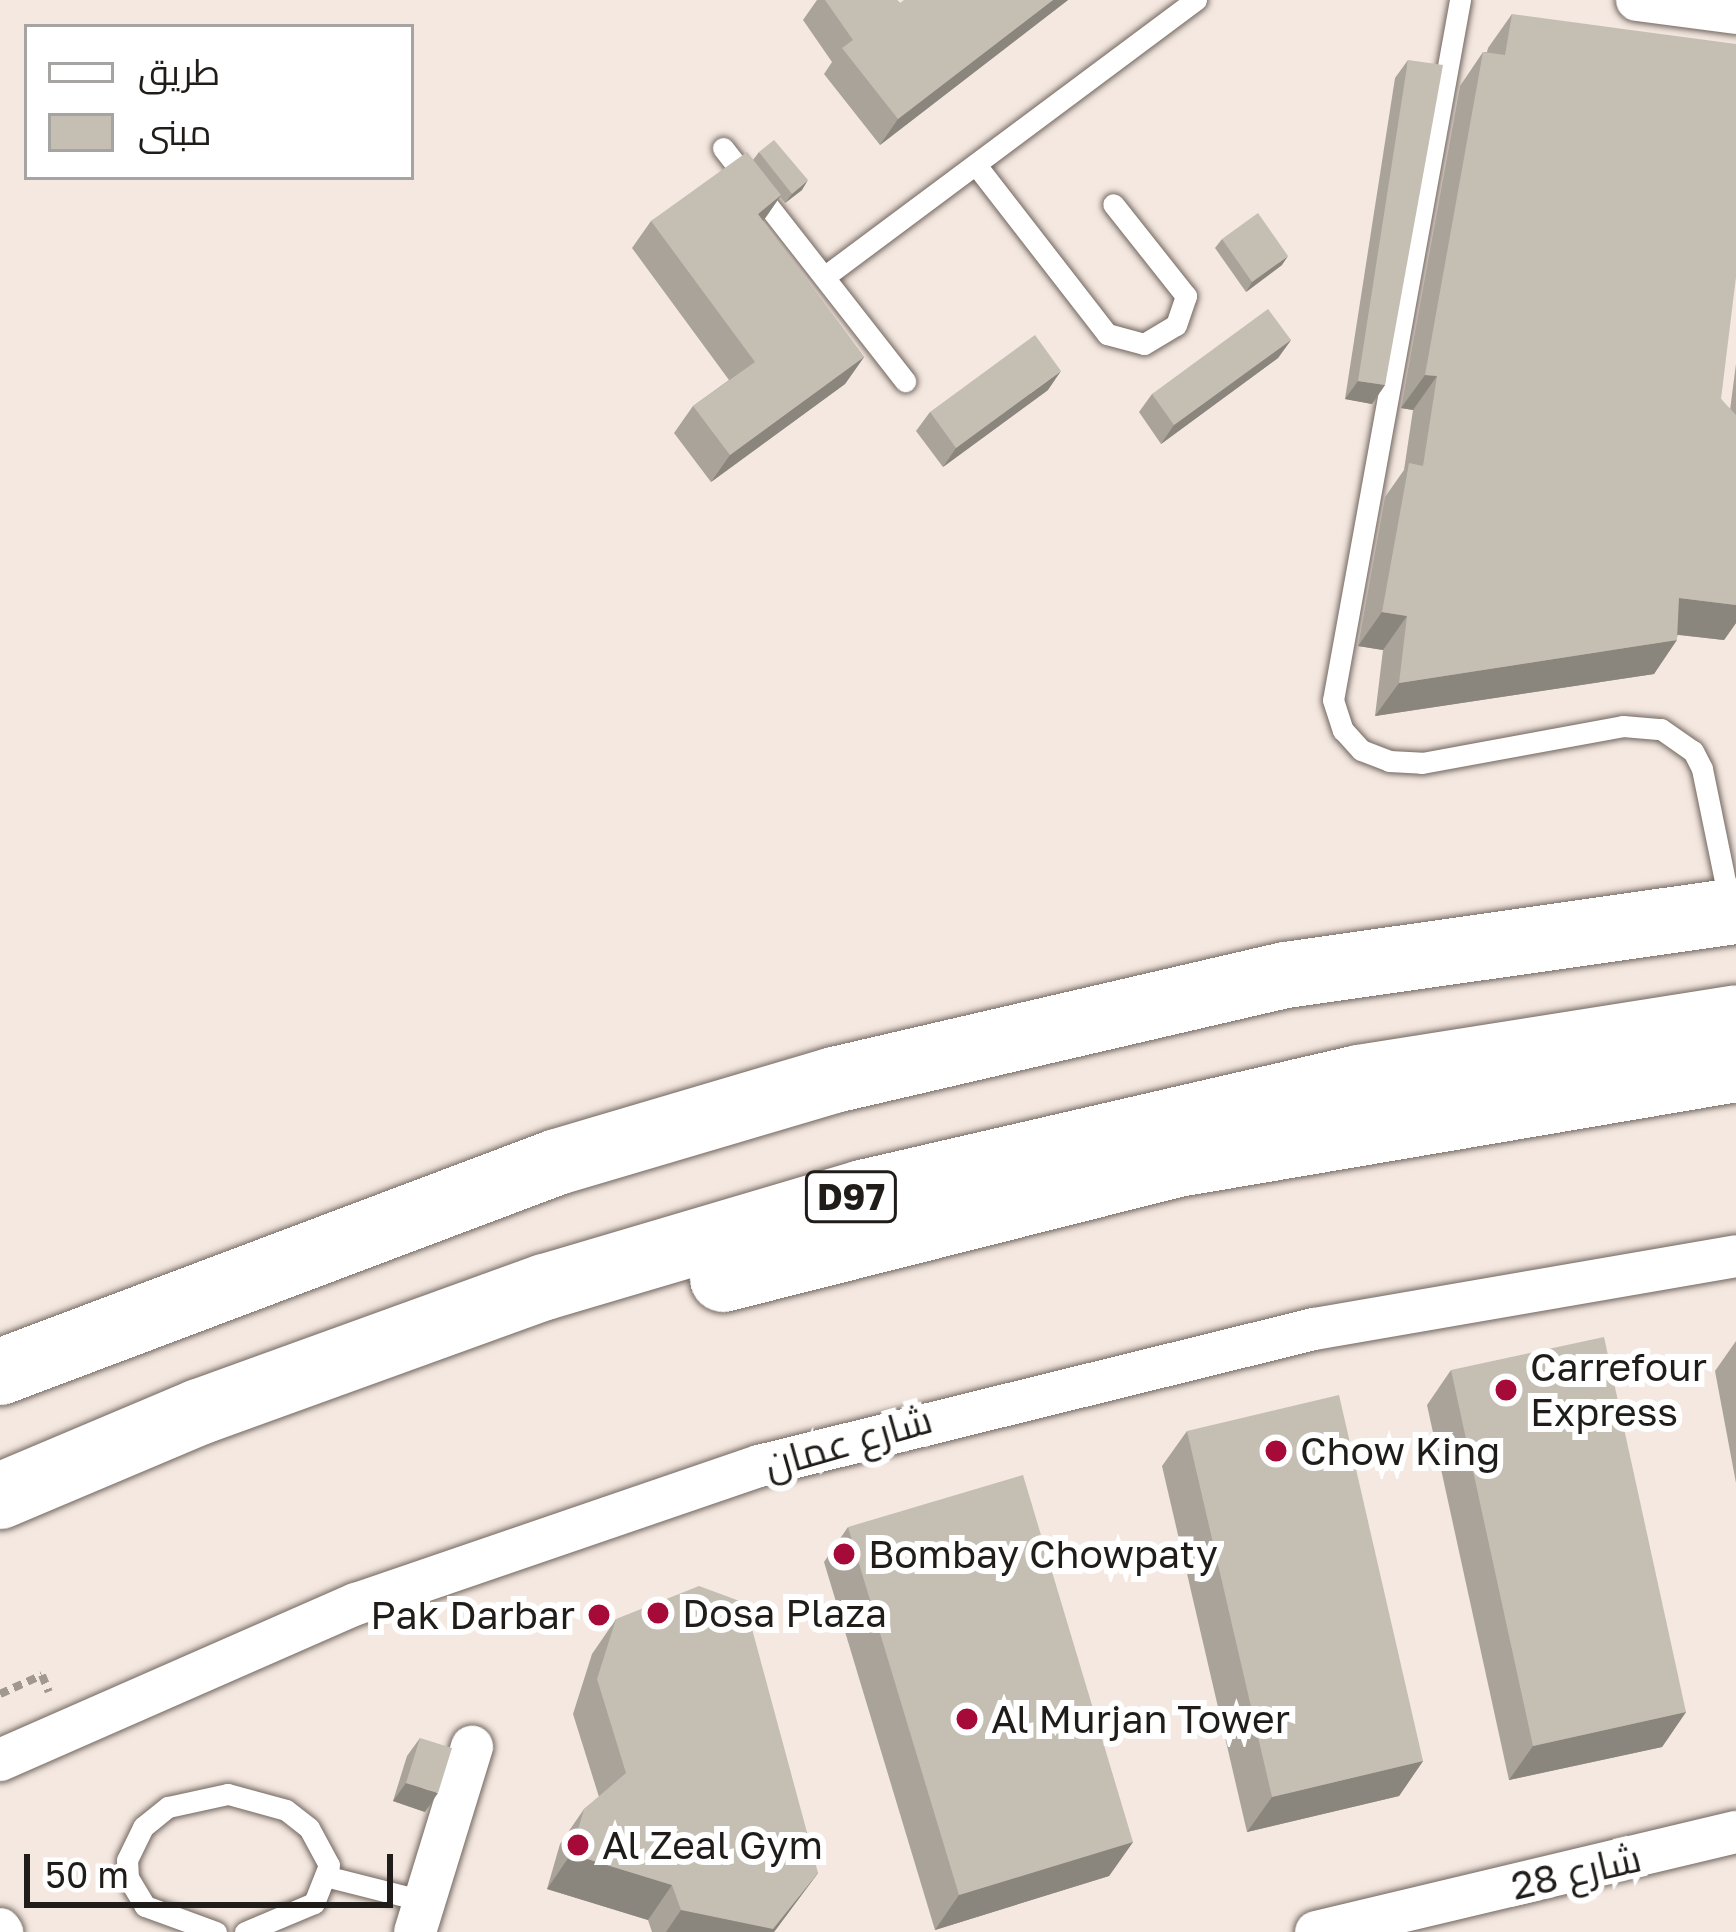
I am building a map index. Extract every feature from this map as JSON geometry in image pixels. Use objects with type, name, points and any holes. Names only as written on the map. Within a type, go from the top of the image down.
[{"type":"main road","points":[[0,1372],[557,1162],[834,1080],[1286,975],[1734,911]]},
{"type":"main road","name":"D97","points":[[0,1496],[396,1340],[683,1244],[1066,1142],[1359,1078],[1736,1018]]},
{"type":"main road","points":[[396,1340],[599,1311],[1172,1165],[1353,1129],[1736,1070]]},
{"type":"street","points":[[1637,0],[1736,13]]},
{"type":"street","name":"شارع عمان","points":[[0,1760],[356,1604],[759,1466],[1313,1329],[1736,1256]]},
{"type":"street","points":[[420,1916],[472,1747]]},
{"type":"street","name":"شارع 28","points":[[1316,1932],[1361,1926],[1728,1839]]},
{"type":"lane","points":[[824,278],[1196,0]]},
{"type":"lane","points":[[1460,0],[1333,700],[1342,730],[1361,750],[1389,761],[1423,763],[1642,724],[1679,738],[1702,769],[1734,911]]},
{"type":"lane","points":[[722,148],[905,381]]},
{"type":"lane","points":[[976,166],[1107,334],[1144,344],[1176,325],[1186,296],[1113,204]]},
{"type":"lane","points":[[216,1932],[159,1915],[134,1896],[128,1878],[133,1842],[168,1807],[228,1794],[286,1810],[322,1847],[329,1877]]},
{"type":"lane","points":[[329,1877],[420,1916]]},
{"type":"lane","points":[[245,1932],[298,1915],[329,1877]]},
{"type":"path","points":[[0,1694],[42,1675],[50,1692],[33,1699]]},
{"type":"building","points":[[825,0],[1053,0],[898,119],[842,48],[853,40]]},
{"type":"building","points":[[1512,14],[1736,44],[1736,277],[1721,399],[1736,415],[1736,605],[1679,598],[1677,640],[1399,683],[1407,616],[1382,612],[1409,463],[1423,466],[1437,376],[1425,375],[1483,52],[1505,55]]},
{"type":"building","points":[[1408,60],[1443,65],[1385,385],[1358,381]]},
{"type":"building","points":[[774,140],[808,180],[792,194],[759,152]]},
{"type":"building","points":[[747,152],[781,195],[758,214],[864,357],[730,455],[693,406],[755,362],[651,221]]},
{"type":"building","points":[[1258,213],[1288,256],[1252,282],[1222,239]]},
{"type":"building","points":[[1268,309],[1291,340],[1174,425],[1152,394]]},
{"type":"building","points":[[1035,335],[1061,371],[956,448],[930,412]]},
{"type":"building","points":[[1604,1337],[1686,1712],[1533,1746],[1451,1370]]},
{"type":"building","points":[[1339,1395],[1423,1761],[1272,1797],[1187,1431]]},
{"type":"building","name":"Al Murjan Tower","points":[[1023,1475],[1133,1842],[959,1895],[848,1527]]},
{"type":"building","points":[[699,1586],[745,1603],[818,1873],[773,1929],[681,1910],[672,1885],[571,1854],[584,1809],[626,1773],[597,1679],[616,1619]]},
{"type":"building","points":[[420,1738],[452,1748],[438,1793],[406,1783]]},
{"type":"place","name":"Carrefour Express","points":[[1506,1390]]},
{"type":"place","name":"Chow King","points":[[1276,1451]]},
{"type":"place","name":"Bombay Chowpaty","points":[[844,1554]]},
{"type":"place","name":"Dosa Plaza","points":[[658,1613]]},
{"type":"place","name":"Pak Darbar","points":[[599,1615]]},
{"type":"place","name":"Al Murjan Tower","points":[[967,1719]]},
{"type":"place","name":"Al Zeal Gym","points":[[578,1845]]}]
